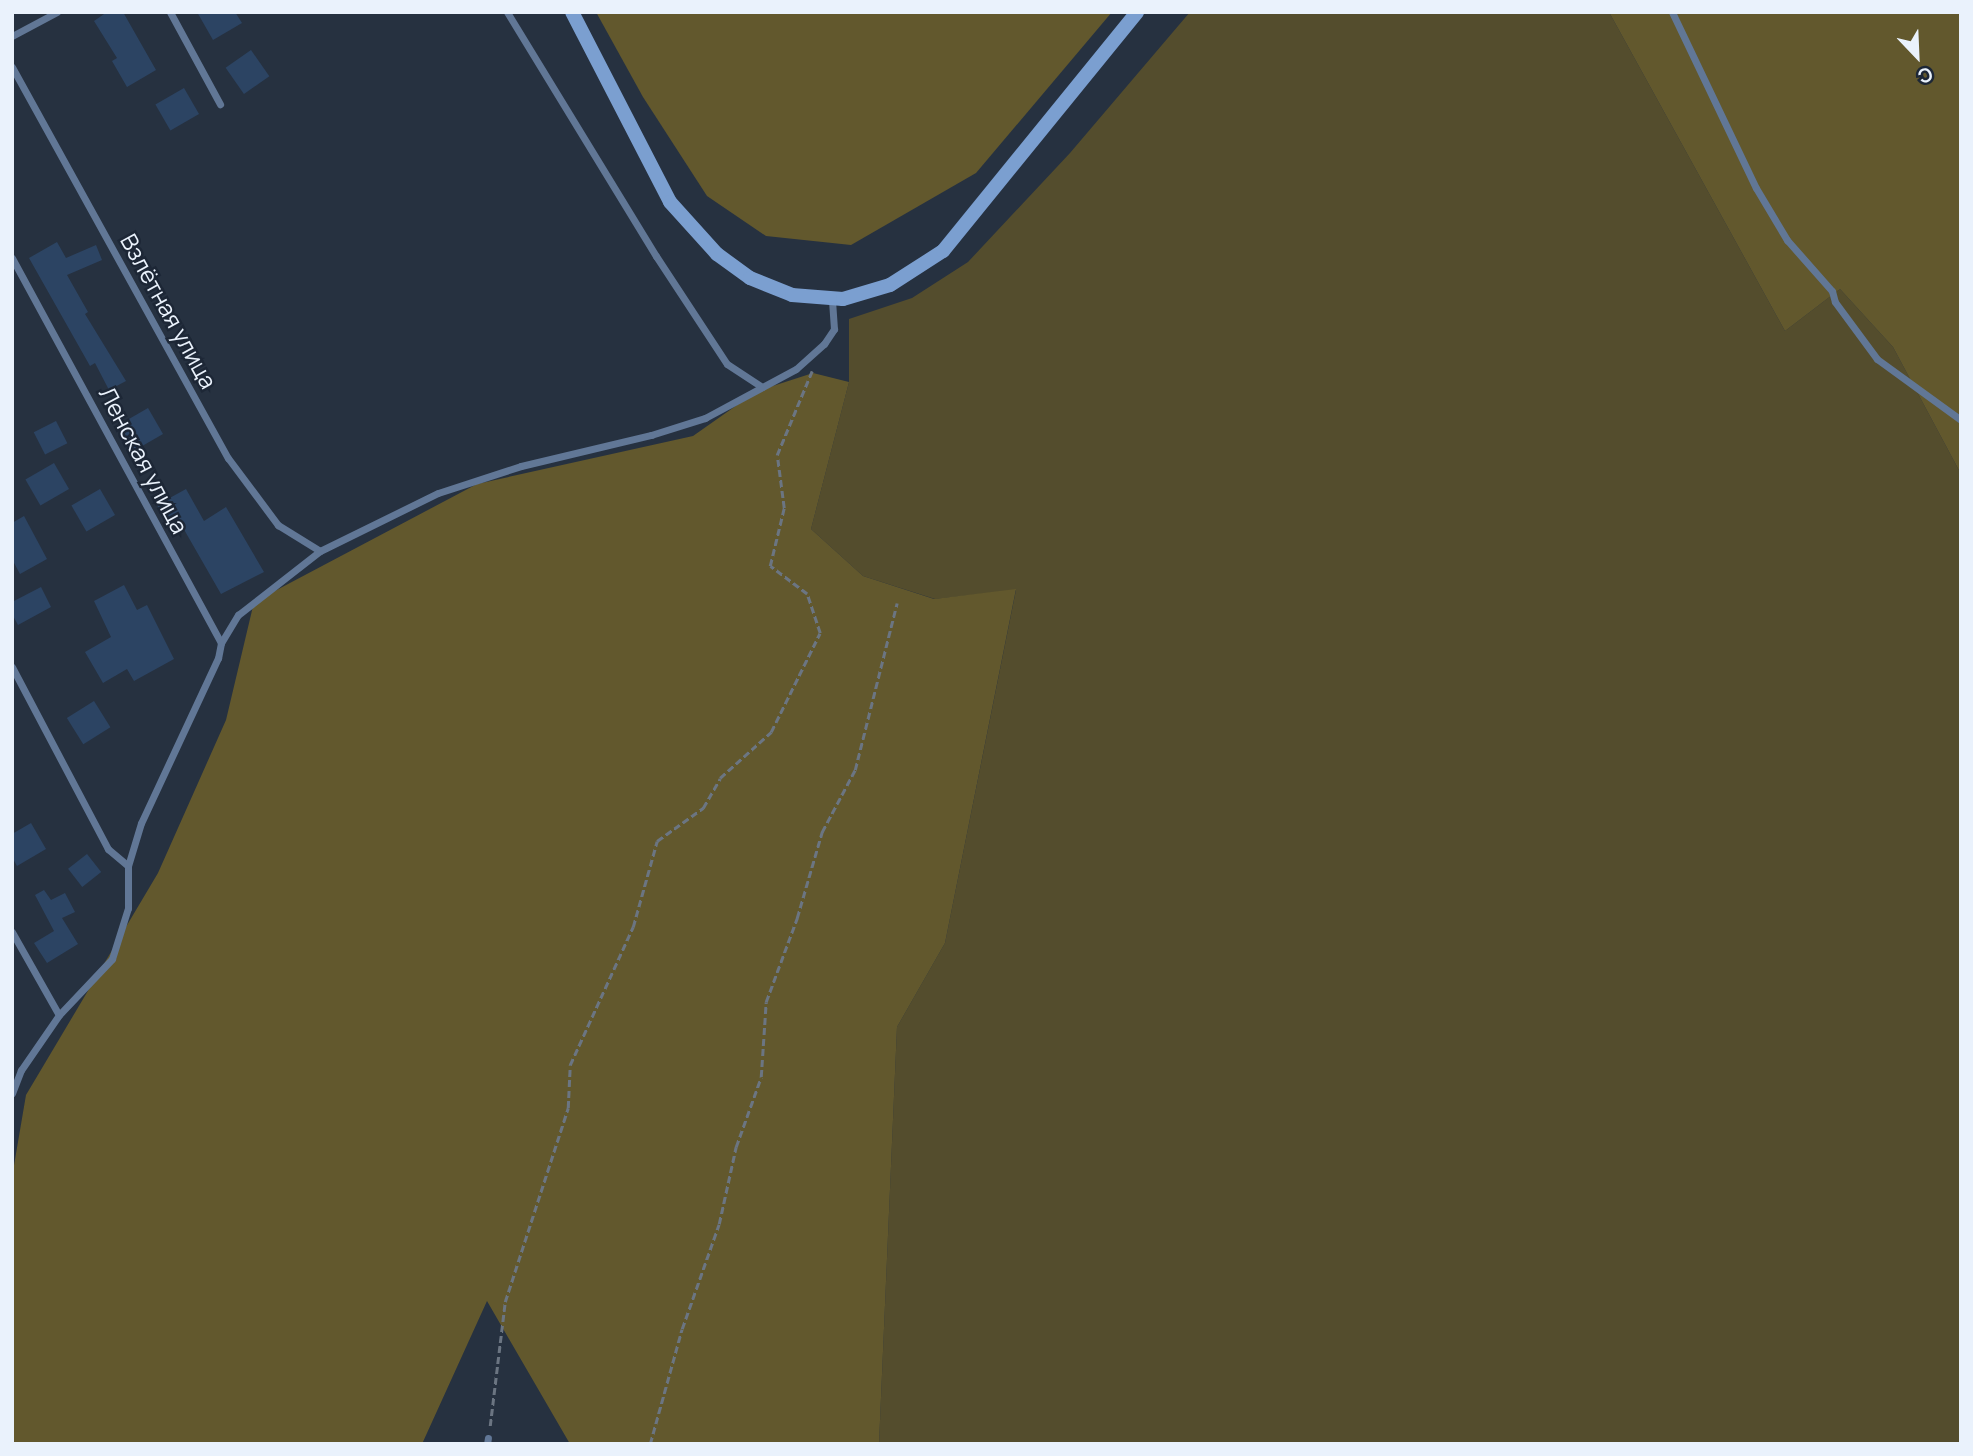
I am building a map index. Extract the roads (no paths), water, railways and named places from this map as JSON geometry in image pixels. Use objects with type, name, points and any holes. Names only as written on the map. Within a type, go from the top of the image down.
[{"type":"street","points":[[572,12],[670,202],[717,254],[750,278],[792,295],[843,299],[890,285],[943,251],[1137,12]]},
{"type":"lane","points":[[12,36],[57,12]]},
{"type":"lane","points":[[170,12],[220,104]]},
{"type":"lane","points":[[507,12],[656,256],[727,364],[762,387]]},
{"type":"lane","points":[[1672,12],[1727,130],[1787,240],[1832,291],[1835,302],[1877,359],[1961,420]]},
{"type":"lane","name":"Взлётная улица","points":[[12,66],[228,458],[278,525],[320,551]]},
{"type":"lane","name":"Ленская улица","points":[[12,258],[221,643]]},
{"type":"lane","points":[[12,1093],[21,1070],[59,1015],[111,959],[128,908],[128,866],[141,823],[207,683],[218,658],[221,643],[238,615],[320,551],[438,492],[522,466],[705,418],[796,369],[824,344],[834,328],[832,298]]},
{"type":"lane","points":[[12,667],[108,849],[128,866]]},
{"type":"lane","points":[[12,932],[59,1015]]}]
